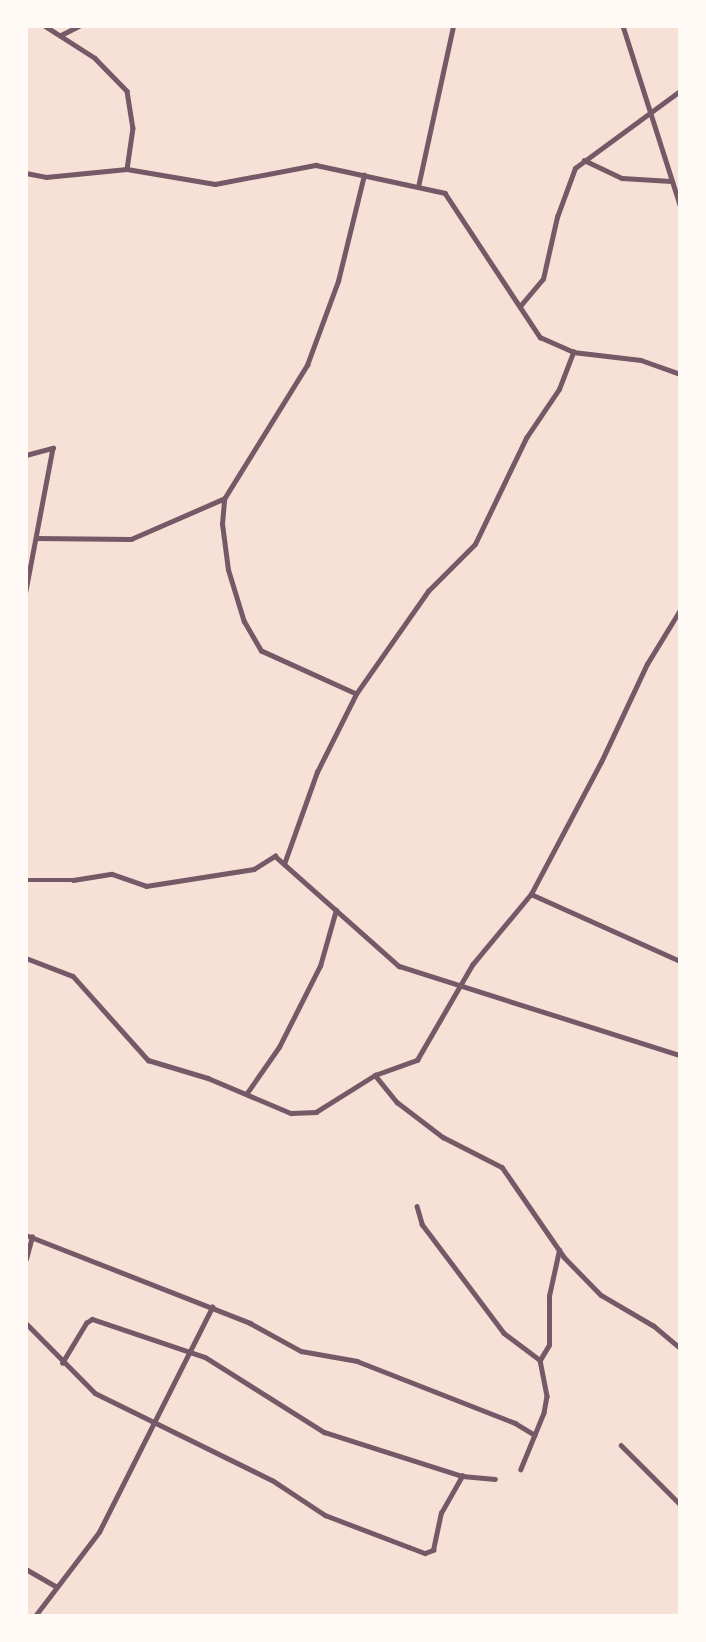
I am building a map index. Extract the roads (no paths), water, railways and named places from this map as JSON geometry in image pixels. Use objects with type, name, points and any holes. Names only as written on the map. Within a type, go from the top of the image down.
[{"type":"street","points":[[45,26],[95,58],[127,91],[133,128],[127,169]]},
{"type":"street","points":[[61,35],[79,26]]},
{"type":"street","points":[[418,187],[453,26]]},
{"type":"street","points":[[623,26],[654,113],[680,204]]},
{"type":"street","points":[[521,305],[543,279],[567,183],[584,160],[654,113],[680,91]]},
{"type":"street","points":[[584,160],[622,178],[671,180]]},
{"type":"street","points":[[26,173],[46,177],[127,169],[215,184],[316,165],[445,193],[540,337],[573,352],[641,360],[680,374]]},
{"type":"street","points":[[356,694],[261,651],[244,622],[228,570],[222,524],[224,499],[307,365],[338,281],[364,175]]},
{"type":"street","points":[[284,864],[317,772],[356,694],[428,591],[475,544],[526,439],[559,389],[573,352]]},
{"type":"street","points":[[26,455],[53,448],[26,591]]},
{"type":"street","points":[[36,538],[131,539],[224,499]]},
{"type":"street","points":[[26,958],[73,976],[148,1060],[247,1093],[291,1113],[316,1112],[375,1075],[417,1060],[472,965],[531,894],[601,762],[646,664],[680,610]]},
{"type":"street","points":[[26,880],[73,880],[112,874],[146,886],[254,870],[275,856],[399,966],[460,988],[680,1055]]},
{"type":"street","points":[[531,894],[680,961]]},
{"type":"street","points":[[247,1093],[279,1047],[320,966],[336,909]]},
{"type":"street","points":[[375,1075],[397,1102],[443,1137],[502,1167],[559,1250],[601,1294],[654,1326],[680,1348]]},
{"type":"street","points":[[417,1206],[422,1224],[504,1334],[540,1360]]},
{"type":"street","points":[[26,1259],[29,1236],[212,1307],[301,1351],[357,1360],[535,1435]]},
{"type":"street","points":[[521,1469],[547,1396],[540,1360],[549,1345],[549,1296],[559,1250]]},
{"type":"street","points":[[35,1616],[55,1586],[74,1569],[99,1532],[212,1307]]},
{"type":"street","points":[[62,1364],[86,1323],[92,1319],[225,1367],[324,1432],[462,1476],[495,1479]]},
{"type":"street","points":[[26,1323],[62,1364],[95,1393],[272,1480],[325,1516],[425,1553],[433,1550],[441,1513],[462,1476]]},
{"type":"street","points":[[621,1445],[680,1504]]},
{"type":"street","points":[[26,1569],[55,1586]]}]
